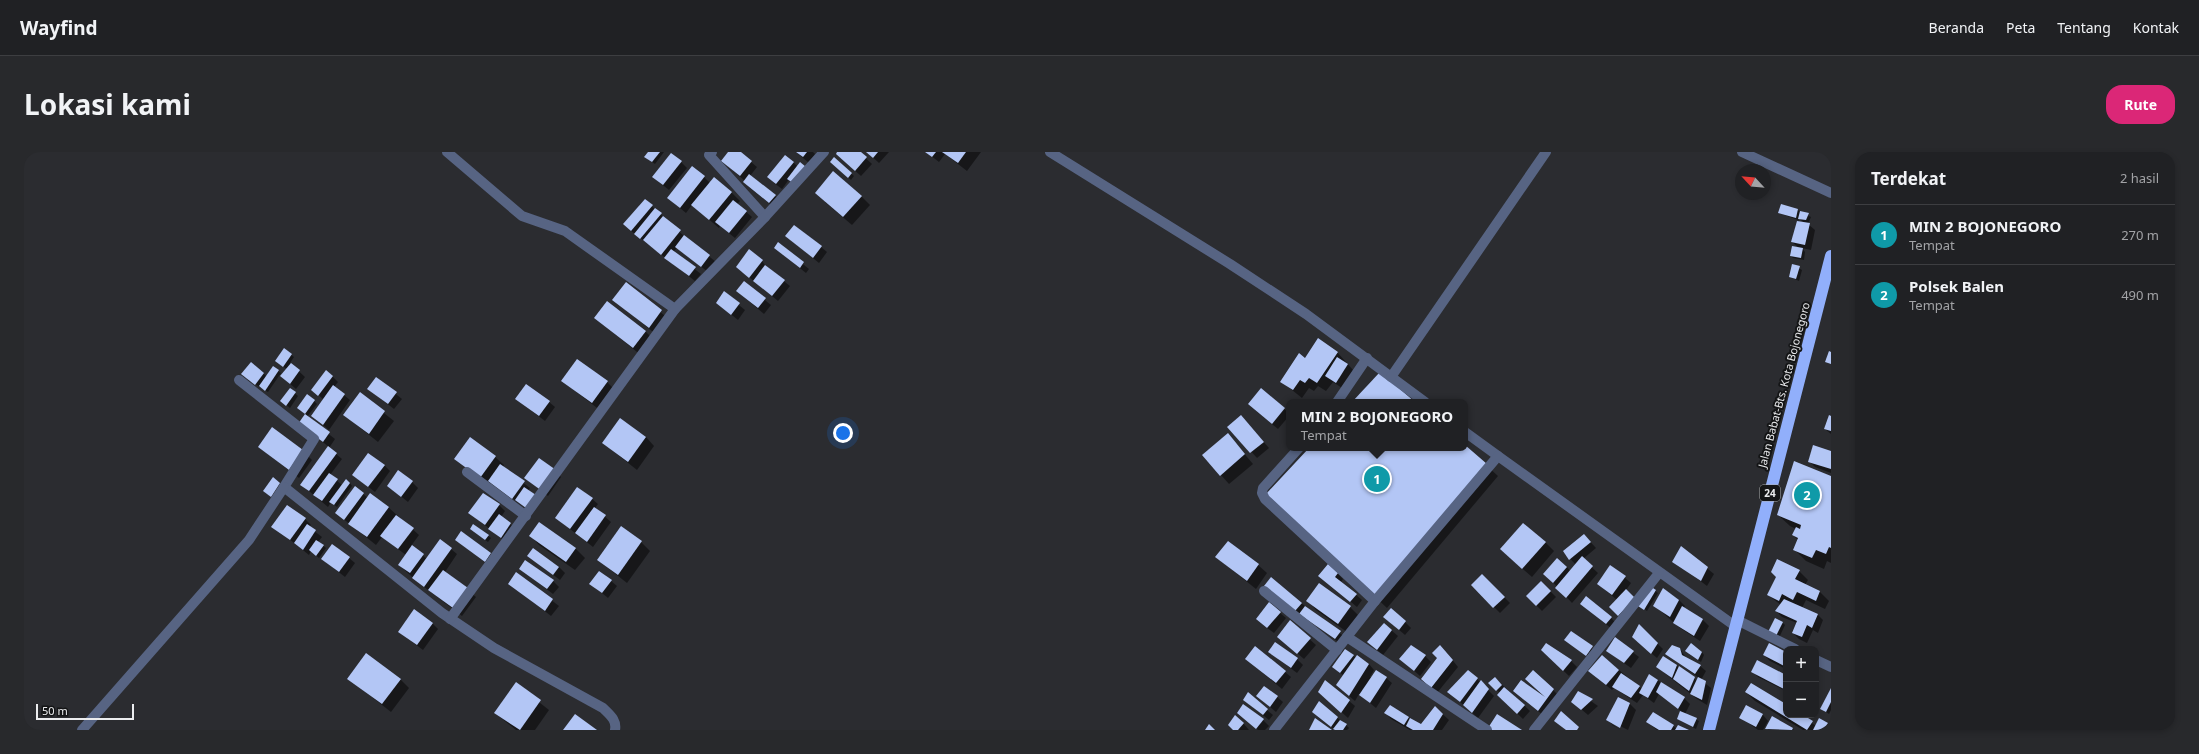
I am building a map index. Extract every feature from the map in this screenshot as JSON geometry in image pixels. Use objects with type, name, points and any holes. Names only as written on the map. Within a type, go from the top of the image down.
[{"type":"highway","name":"Jalan Babat-Bts. Kota Bojonegoro","points":[[1709,730],[1831,256]]},
{"type":"street","points":[[447,152],[522,216],[564,231],[675,309]]},
{"type":"street","points":[[450,619],[526,516],[652,338],[675,309],[765,217],[824,152]]},
{"type":"street","points":[[1050,152],[1230,264],[1306,314],[1421,399]]},
{"type":"street","points":[[1391,377],[1546,152]]},
{"type":"street","points":[[1742,152],[1831,193]]},
{"type":"street","points":[[708,153],[765,217]]},
{"type":"street","points":[[1339,399],[1367,358]]},
{"type":"street","points":[[82,730],[249,540],[314,439],[239,380]]},
{"type":"street","points":[[1468,434],[1659,573],[1736,623],[1788,646]]},
{"type":"street","points":[[1296,451],[1263,488],[1262,493],[1265,499],[1375,601]]},
{"type":"street","points":[[1274,730],[1375,601],[1498,456]]},
{"type":"street","points":[[468,472],[526,516]]},
{"type":"street","points":[[284,487],[450,619],[494,648],[603,708],[613,718],[616,725],[615,730]]},
{"type":"street","points":[[1534,730],[1659,573]]},
{"type":"street","points":[[1264,591],[1337,650]]},
{"type":"street","points":[[1347,637],[1487,730]]},
{"type":"street","points":[[1819,661],[1831,667]]},
{"type":"building","points":[[648,152],[660,152],[652,162],[644,157]]},
{"type":"building","points":[[728,152],[741,152],[752,161],[740,176],[721,161]]},
{"type":"building","points":[[796,152],[807,152],[803,157]]},
{"type":"building","points":[[837,152],[861,152],[867,157],[855,171],[836,154]]},
{"type":"building","points":[[866,152],[878,152],[873,158]]},
{"type":"building","points":[[925,152],[936,152],[932,157]]},
{"type":"building","points":[[942,152],[966,152],[958,163]]},
{"type":"building","points":[[671,153],[682,161],[663,185],[652,177]]},
{"type":"building","points":[[785,155],[794,162],[776,184],[767,177]]},
{"type":"building","points":[[834,157],[852,173],[848,178],[830,162]]},
{"type":"building","points":[[800,162],[806,167],[793,183],[787,179]]},
{"type":"building","points":[[692,166],[705,176],[680,208],[667,198]]},
{"type":"building","points":[[833,171],[862,196],[843,217],[815,193]]},
{"type":"building","points":[[749,174],[776,195],[769,203],[743,182]]},
{"type":"building","points":[[714,177],[732,192],[709,220],[691,205]]},
{"type":"building","points":[[645,199],[653,205],[631,231],[623,224]]},
{"type":"building","points":[[733,200],[747,211],[729,233],[715,222]]},
{"type":"building","points":[[1781,204],[1798,209],[1796,218],[1778,213]]},
{"type":"building","points":[[655,208],[662,213],[640,239],[634,234]]},
{"type":"building","points":[[1800,211],[1809,213],[1806,220],[1798,219]]},
{"type":"building","points":[[663,216],[681,230],[661,255],[643,240]]},
{"type":"building","points":[[1797,221],[1810,223],[1805,245],[1791,242]]},
{"type":"building","points":[[794,225],[822,246],[813,258],[785,236]]},
{"type":"building","points":[[684,235],[710,255],[701,267],[675,247]]},
{"type":"building","points":[[778,242],[804,262],[800,268],[774,248]]},
{"type":"building","points":[[1792,246],[1803,248],[1801,258],[1790,256]]},
{"type":"building","points":[[671,249],[696,267],[689,276],[664,258]]},
{"type":"building","points":[[749,249],[763,260],[749,278],[736,267]]},
{"type":"building","points":[[1792,264],[1800,266],[1796,279],[1789,277]]},
{"type":"building","points":[[765,265],[785,280],[772,296],[753,281]]},
{"type":"building","points":[[744,281],[766,298],[758,308],[736,291]]},
{"type":"building","points":[[626,282],[662,310],[649,328],[612,300]]},
{"type":"building","points":[[724,291],[740,303],[731,315],[716,303]]},
{"type":"building","points":[[607,301],[646,331],[633,348],[594,318]]},
{"type":"building","points":[[1318,338],[1338,352],[1317,383],[1309,378],[1305,383],[1300,380],[1293,390],[1280,382],[1299,353],[1305,358]]},
{"type":"building","points":[[284,348],[292,354],[283,367],[275,361]]},
{"type":"building","points":[[1829,351],[1831,352],[1831,364],[1825,362]]},
{"type":"building","points":[[1337,357],[1348,364],[1336,383],[1325,376]]},
{"type":"building","points":[[577,359],[608,381],[592,403],[561,381]]},
{"type":"building","points":[[251,362],[264,373],[255,385],[241,374]]},
{"type":"building","points":[[291,363],[300,370],[290,384],[280,376]]},
{"type":"building","points":[[273,366],[279,370],[265,391],[259,386]]},
{"type":"building","points":[[326,370],[333,376],[318,396],[311,390]]},
{"type":"building","points":[[1380,372],[1412,399],[1355,399]]},
{"type":"building","points":[[376,377],[397,392],[388,404],[367,389]]},
{"type":"building","points":[[526,384],[550,401],[539,416],[515,399]]},
{"type":"building","points":[[333,385],[345,394],[323,425],[311,416]]},
{"type":"building","points":[[290,388],[296,392],[286,406],[280,401]]},
{"type":"building","points":[[1261,388],[1285,408],[1272,424],[1248,404]]},
{"type":"building","points":[[360,392],[385,411],[369,434],[343,415]]},
{"type":"building","points":[[307,394],[315,400],[305,414],[297,408]]},
{"type":"building","points":[[305,414],[330,432],[323,442],[298,424]]},
{"type":"building","points":[[1241,415],[1264,442],[1250,453],[1227,427]]},
{"type":"building","points":[[1829,415],[1831,416],[1831,431],[1824,429]]},
{"type":"building","points":[[620,418],[646,437],[628,462],[602,443]]},
{"type":"building","points":[[272,427],[303,450],[289,470],[258,447]]},
{"type":"building","points":[[1228,433],[1245,454],[1220,476],[1202,455]]},
{"type":"building","points":[[470,437],[496,456],[480,478],[454,459]]},
{"type":"building","points":[[1813,445],[1831,451],[1831,469],[1808,462]]},
{"type":"building","points":[[328,446],[337,453],[309,491],[300,485]]},
{"type":"building","points":[[1468,448],[1487,464],[1375,597],[1266,494],[1306,451],[1468,451]]},
{"type":"building","points":[[368,453],[385,465],[368,487],[352,475]]},
{"type":"building","points":[[539,458],[556,470],[542,491],[524,478]]},
{"type":"building","points":[[1794,461],[1831,476],[1831,548],[1829,547],[1826,554],[1816,550],[1812,558],[1793,550],[1798,538],[1792,535],[1796,527],[1800,529],[1801,525],[1777,515]]},
{"type":"building","points":[[500,464],[525,481],[512,499],[488,481]]},
{"type":"building","points":[[398,470],[413,481],[401,497],[387,486]]},
{"type":"building","points":[[329,473],[338,479],[322,501],[313,495]]},
{"type":"building","points":[[273,477],[280,483],[271,497],[263,491]]},
{"type":"building","points":[[346,479],[350,483],[334,505],[329,502]]},
{"type":"building","points":[[355,486],[364,493],[344,520],[335,513]]},
{"type":"building","points":[[524,487],[536,495],[526,508],[515,500]]},
{"type":"building","points":[[577,487],[593,498],[570,529],[555,518]]},
{"type":"building","points":[[370,493],[389,507],[367,537],[348,524]]},
{"type":"building","points":[[483,493],[500,504],[485,525],[468,513]]},
{"type":"building","points":[[287,505],[306,518],[290,540],[271,527]]},
{"type":"building","points":[[594,507],[606,515],[587,542],[575,533]]},
{"type":"building","points":[[499,514],[511,523],[501,538],[488,529]]},
{"type":"building","points":[[396,515],[414,528],[398,549],[380,536]]},
{"type":"building","points":[[539,522],[576,548],[566,562],[529,536]]},
{"type":"building","points":[[1523,523],[1546,542],[1522,569],[1500,549]]},
{"type":"building","points":[[307,524],[316,530],[303,550],[294,543]]},
{"type":"building","points":[[473,524],[489,535],[485,540],[470,529]]},
{"type":"building","points":[[621,526],[642,541],[618,575],[597,560]]},
{"type":"building","points":[[461,531],[491,553],[485,562],[455,540]]},
{"type":"building","points":[[1584,534],[1591,542],[1569,560],[1563,551]]},
{"type":"building","points":[[440,539],[452,548],[424,587],[412,578]]},
{"type":"building","points":[[316,540],[324,545],[316,556],[309,550]]},
{"type":"building","points":[[1228,541],[1259,564],[1247,581],[1215,557]]},
{"type":"building","points":[[332,544],[350,557],[339,572],[321,559]]},
{"type":"building","points":[[412,545],[424,554],[410,573],[398,565]]},
{"type":"building","points":[[1681,546],[1708,567],[1701,581],[1672,562]]},
{"type":"building","points":[[533,548],[559,567],[553,575],[527,556]]},
{"type":"building","points":[[1582,556],[1593,566],[1566,598],[1555,588]]},
{"type":"building","points":[[1557,558],[1567,567],[1553,583],[1543,574]]},
{"type":"building","points":[[1777,559],[1800,570],[1795,579],[1820,591],[1816,601],[1797,592],[1793,600],[1782,594],[1779,601],[1767,595],[1776,577],[1771,572]]},
{"type":"building","points":[[525,560],[554,580],[547,589],[519,569]]},
{"type":"building","points":[[1328,564],[1338,573],[1335,577],[1357,594],[1350,602],[1318,576]]},
{"type":"building","points":[[1610,565],[1626,576],[1612,595],[1597,584]]},
{"type":"building","points":[[443,570],[468,588],[453,608],[428,590]]},
{"type":"building","points":[[599,571],[612,580],[602,593],[589,584]]},
{"type":"building","points":[[516,572],[553,599],[545,611],[508,584]]},
{"type":"building","points":[[1482,574],[1505,597],[1493,608],[1471,585]]},
{"type":"building","points":[[1271,577],[1302,603],[1295,611],[1264,586]]},
{"type":"building","points":[[1541,581],[1551,591],[1536,606],[1526,596]]},
{"type":"building","points":[[1319,583],[1351,606],[1338,624],[1306,601]]},
{"type":"building","points":[[1650,586],[1656,590],[1644,610],[1638,606]]},
{"type":"building","points":[[1663,588],[1679,600],[1670,617],[1653,606]]},
{"type":"building","points":[[1626,589],[1635,598],[1618,616],[1609,607]]},
{"type":"building","points":[[1586,596],[1612,617],[1606,624],[1580,604]]},
{"type":"building","points":[[1784,599],[1818,614],[1812,628],[1807,625],[1802,637],[1792,633],[1797,621],[1775,611]]},
{"type":"building","points":[[1269,602],[1281,612],[1267,628],[1256,619]]},
{"type":"building","points":[[1305,606],[1341,631],[1335,639],[1299,614]]},
{"type":"building","points":[[1682,606],[1703,619],[1694,636],[1673,623]]},
{"type":"building","points":[[1391,608],[1406,621],[1399,630],[1383,617]]},
{"type":"building","points":[[414,609],[433,623],[417,645],[398,632]]},
{"type":"building","points":[[1775,618],[1783,622],[1775,638],[1767,634]]},
{"type":"building","points":[[1290,620],[1311,638],[1297,654],[1277,637]]},
{"type":"building","points":[[1384,623],[1392,630],[1377,650],[1367,642]]},
{"type":"building","points":[[1639,624],[1658,643],[1651,654],[1632,637]]},
{"type":"building","points":[[1571,631],[1593,646],[1586,656],[1564,640]]},
{"type":"building","points":[[1615,637],[1634,651],[1624,663],[1606,651]]},
{"type":"building","points":[[1275,642],[1298,658],[1291,668],[1268,652]]},
{"type":"building","points":[[1546,643],[1572,660],[1563,671],[1541,650]]},
{"type":"building","points":[[1691,643],[1702,652],[1698,660],[1685,651]]},
{"type":"building","points":[[1769,643],[1783,650],[1783,665],[1763,655]]},
{"type":"building","points":[[1411,645],[1426,655],[1414,671],[1399,659]]},
{"type":"building","points":[[1440,645],[1453,660],[1431,688],[1421,679],[1437,658],[1432,653]]},
{"type":"building","points":[[1672,645],[1680,648],[1682,655],[1701,665],[1695,674],[1665,654]]},
{"type":"building","points":[[1255,646],[1286,671],[1276,683],[1245,659]]},
{"type":"building","points":[[1345,649],[1354,655],[1340,673],[1332,667]]},
{"type":"building","points":[[366,653],[401,679],[382,704],[347,679]]},
{"type":"building","points":[[1357,655],[1369,664],[1349,696],[1336,685]]},
{"type":"building","points":[[1602,655],[1619,670],[1606,685],[1588,671]]},
{"type":"building","points":[[1663,656],[1677,665],[1672,678],[1656,667]]},
{"type":"building","points":[[1757,660],[1783,673],[1783,688],[1751,672]]},
{"type":"building","points":[[1679,666],[1695,677],[1689,691],[1673,679]]},
{"type":"building","points":[[1376,670],[1387,677],[1370,703],[1359,695]]},
{"type":"building","points":[[1468,670],[1478,678],[1460,702],[1447,692]]},
{"type":"building","points":[[1533,670],[1554,689],[1538,711],[1513,691],[1521,680],[1545,697],[1525,679]]},
{"type":"building","points":[[1621,673],[1640,686],[1631,698],[1612,687]]},
{"type":"building","points":[[1649,674],[1658,680],[1648,698],[1639,693]]},
{"type":"building","points":[[1495,677],[1502,685],[1496,691],[1488,683]]},
{"type":"building","points":[[1698,677],[1706,681],[1702,700],[1690,694]]},
{"type":"building","points":[[1325,680],[1350,700],[1341,713],[1318,692]]},
{"type":"building","points":[[1481,680],[1489,689],[1472,713],[1463,705]]},
{"type":"building","points":[[516,682],[541,700],[520,730],[494,713]]},
{"type":"building","points":[[1661,682],[1685,697],[1678,709],[1656,692]]},
{"type":"building","points":[[1751,683],[1783,702],[1783,715],[1745,692]]},
{"type":"building","points":[[1264,686],[1278,696],[1270,707],[1256,696]]},
{"type":"building","points":[[1504,687],[1525,705],[1517,714],[1497,695]]},
{"type":"building","points":[[1831,688],[1831,702],[1826,712],[1820,709]]},
{"type":"building","points":[[1578,691],[1593,699],[1581,710],[1571,702]]},
{"type":"building","points":[[1248,692],[1268,709],[1263,715],[1243,700]]},
{"type":"building","points":[[1618,697],[1630,703],[1620,728],[1606,720]]},
{"type":"building","points":[[1319,701],[1338,717],[1331,727],[1312,712]]},
{"type":"building","points":[[1243,704],[1264,719],[1256,729],[1237,713]]},
{"type":"building","points":[[1390,705],[1409,717],[1404,725],[1384,713]]},
{"type":"building","points":[[1746,705],[1763,714],[1756,727],[1739,718]]},
{"type":"building","points":[[1435,706],[1443,714],[1433,730],[1413,730],[1406,726],[1410,718],[1421,724]]},
{"type":"building","points":[[1561,711],[1579,727],[1577,730],[1566,730],[1554,721]]},
{"type":"building","points":[[1680,711],[1697,718],[1693,727],[1677,719]]},
{"type":"building","points":[[1653,712],[1674,725],[1671,730],[1659,730],[1646,722]]},
{"type":"building","points":[[575,714],[597,730],[563,730]]},
{"type":"building","points":[[1497,714],[1522,730],[1491,730],[1488,728]]},
{"type":"building","points":[[1235,715],[1244,723],[1238,730],[1233,730],[1228,725]]},
{"type":"building","points":[[1772,716],[1793,728],[1792,730],[1765,729]]},
{"type":"building","points":[[1315,718],[1332,730],[1309,730]]},
{"type":"building","points":[[1787,718],[1808,718],[1813,721],[1807,730]]},
{"type":"building","points":[[1819,718],[1828,723],[1825,730],[1813,730]]},
{"type":"building","points":[[1340,720],[1347,724],[1343,730],[1333,729]]},
{"type":"building","points":[[1209,724],[1215,730],[1205,730]]},
{"type":"building","points":[[1678,725],[1689,730],[1675,730]]},
{"type":"place","name":"MIN 2 BOJONEGORO","points":[[1377,479]]},
{"type":"place","name":"Polsek Balen","points":[[1807,495]]}]
